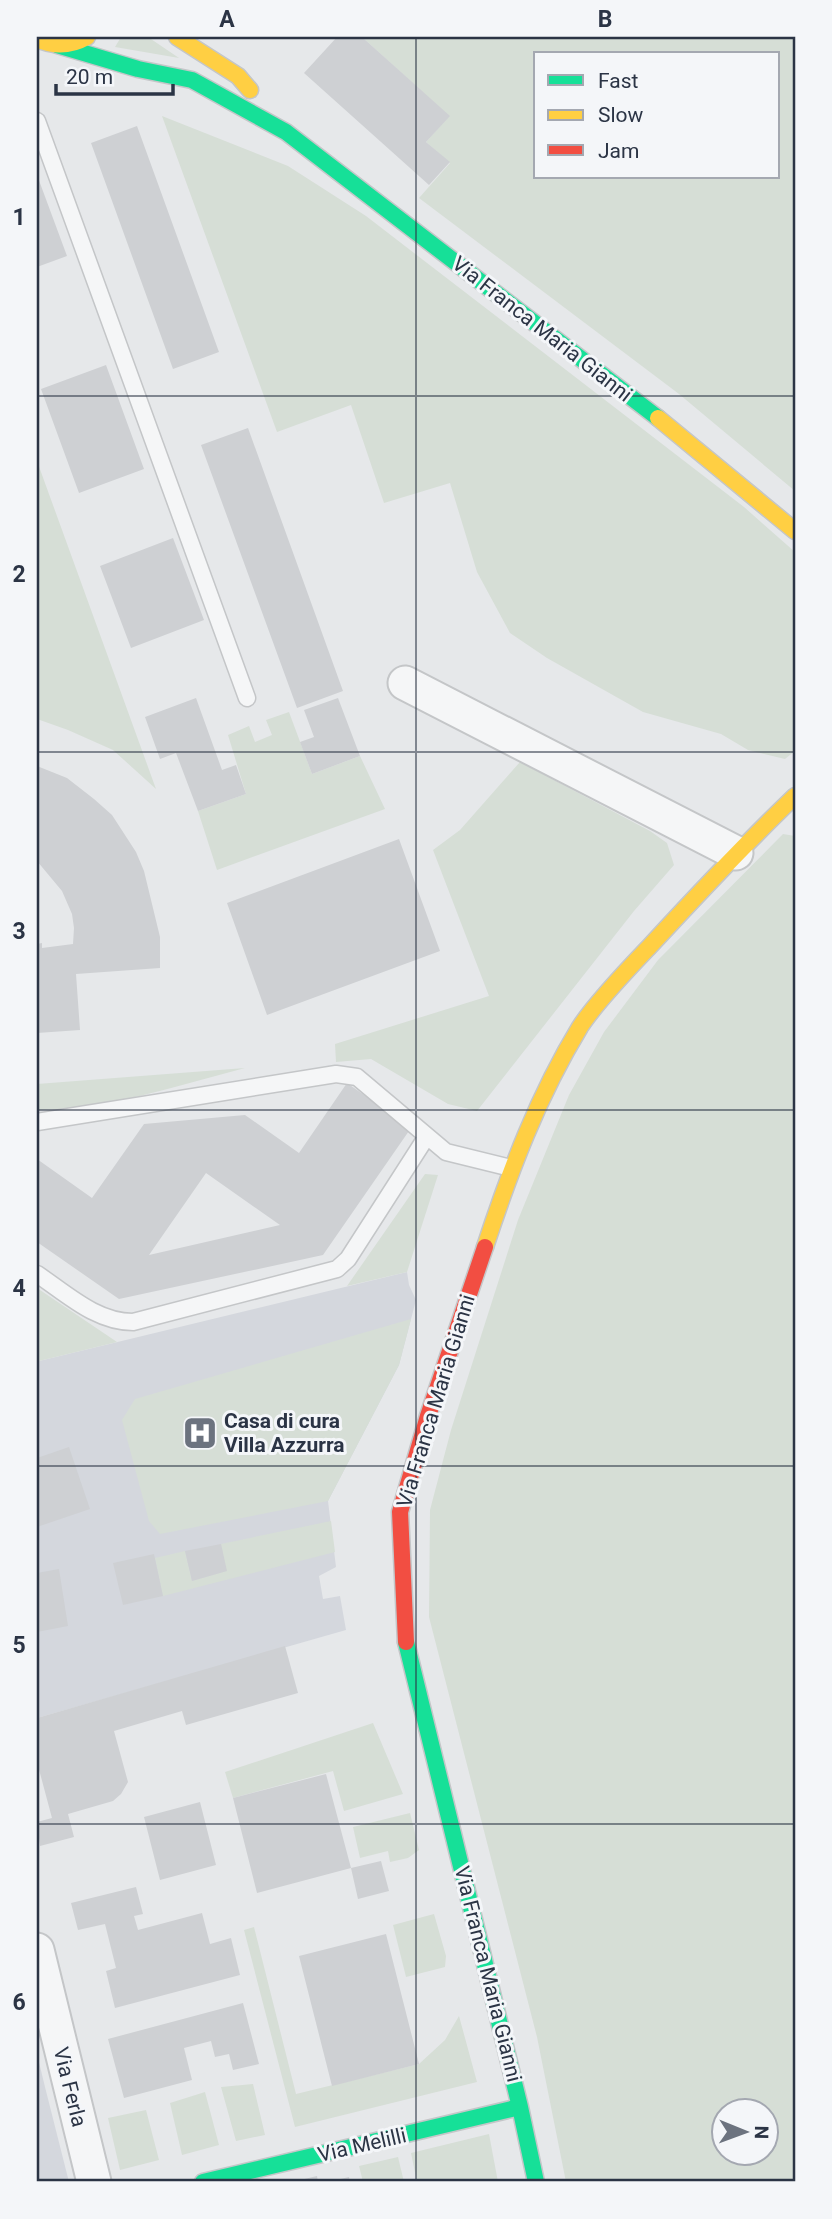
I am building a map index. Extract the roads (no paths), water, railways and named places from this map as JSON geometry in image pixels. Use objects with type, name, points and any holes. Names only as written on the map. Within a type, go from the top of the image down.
[{"type":"street","points":[[43,42],[69,45],[87,37]]},
{"type":"street","points":[[177,37],[238,76],[286,132]]},
{"type":"street","points":[[43,42],[138,69],[192,80],[286,132]]},
{"type":"street","name":"Via Franca Maria Gianni","points":[[286,132],[646,408],[795,531]]},
{"type":"street","points":[[405,683],[736,853]]},
{"type":"street","name":"Via Franca Maria Gianni","points":[[536,2182],[406,1641],[400,1512],[428,1416],[511,1168],[548,1085],[582,1024],[736,853],[795,796]]},
{"type":"street","name":"Via Ferla","points":[[37,1951],[94,2182]]},
{"type":"street","name":"Via Melilli","points":[[203,2182],[520,2107]]},
{"type":"lane","points":[[37,121],[247,698]]},
{"type":"lane","points":[[37,1122],[347,1074],[357,1077],[446,1152],[511,1168]]},
{"type":"lane","points":[[37,1274],[100,1317],[125,1322],[337,1269],[348,1259],[427,1136]]},
{"type":"place","name":"Casa di cura Villa Azzurra","points":[[200,1433]]}]
